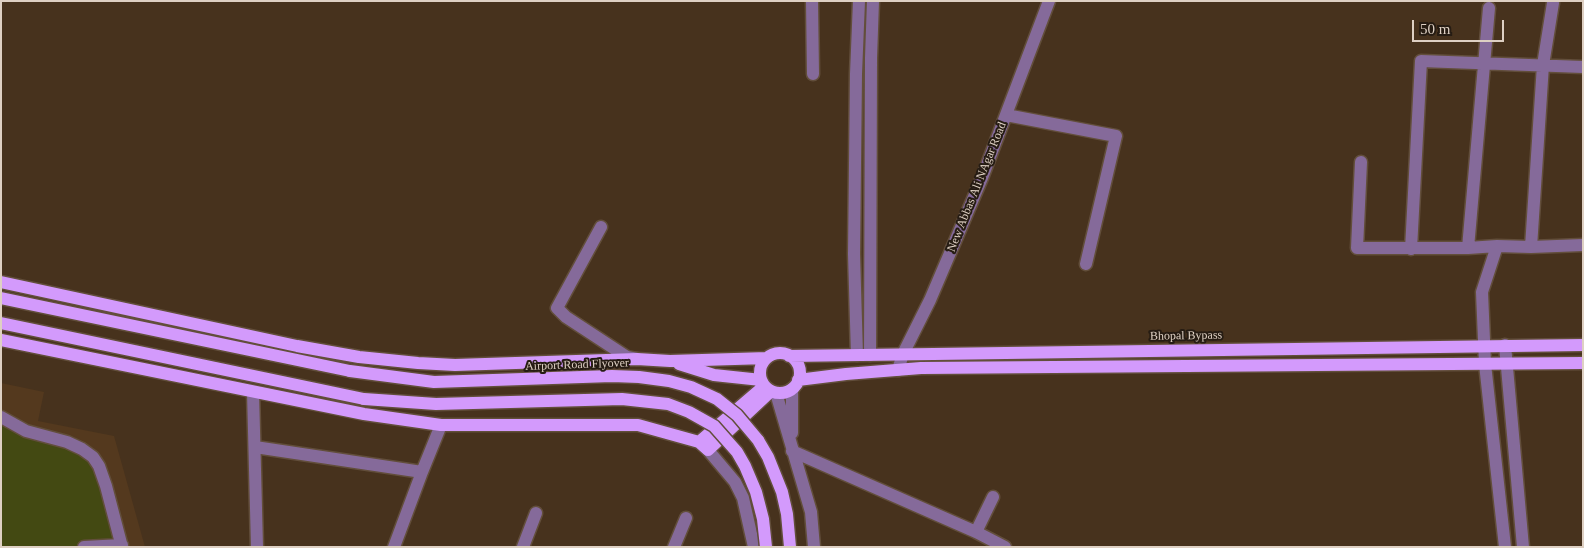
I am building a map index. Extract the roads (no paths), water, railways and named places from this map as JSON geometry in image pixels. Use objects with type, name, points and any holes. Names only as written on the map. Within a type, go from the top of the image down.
[{"type":"main road","points":[[1,282],[297,346],[359,357],[455,366],[637,359],[670,361],[767,358],[777,354],[789,356],[797,364],[799,375],[795,385],[787,392],[714,375],[670,361]]},
{"type":"main road","name":"Airport Road Flyover","points":[[1,298],[293,360],[350,371],[434,382],[625,376],[669,381],[691,387],[729,407],[746,424],[758,440],[768,457],[782,492],[787,514],[790,547]]},
{"type":"main road","points":[[1,323],[147,352],[364,399],[436,404],[622,399],[668,404],[696,415],[714,426],[737,452],[756,492],[763,519],[766,547]]},
{"type":"main road","points":[[1,340],[364,414],[441,424],[638,425],[703,446],[768,387]]},
{"type":"main road","name":"Bhopal Bypass","points":[[789,356],[1583,345]]},
{"type":"main road","points":[[293,360],[297,346]]},
{"type":"main road","points":[[767,358],[761,368],[768,387]]},
{"type":"main road","points":[[795,385],[846,374],[931,368],[1583,363]]},
{"type":"main road","points":[[256,392],[262,378]]},
{"type":"street","points":[[812,1],[813,74]]},
{"type":"street","points":[[857,355],[854,254],[856,74],[859,1]]},
{"type":"street","points":[[870,354],[871,58],[873,1]]},
{"type":"street","name":"New Abbas Ali NAgar Road","points":[[898,370],[903,354],[930,300],[982,178],[1049,1]]},
{"type":"street","points":[[1531,247],[1543,65],[1553,3]]},
{"type":"street","points":[[1468,248],[1489,8]]},
{"type":"street","points":[[1411,249],[1422,61],[1583,67]]},
{"type":"street","points":[[1006,115],[1116,136],[1086,264]]},
{"type":"street","points":[[1361,162],[1356,248],[1583,246]]},
{"type":"street","points":[[601,227],[557,308],[566,317],[619,352],[627,357],[637,359]]},
{"type":"street","points":[[1497,246],[1482,292],[1485,364],[1505,547]]},
{"type":"street","points":[[1506,346],[1523,547]]},
{"type":"street","points":[[792,451],[795,385]]},
{"type":"street","points":[[768,387],[792,451],[811,512],[814,547]]},
{"type":"street","points":[[256,392],[257,547]]},
{"type":"street","points":[[1,417],[26,431],[67,442],[93,456],[99,466],[106,486],[122,546],[84,547]]},
{"type":"street","points":[[394,547],[441,424]]},
{"type":"street","points":[[255,446],[422,472]]},
{"type":"street","points":[[703,446],[735,482],[748,516],[754,547]]},
{"type":"street","points":[[792,451],[976,532],[1005,547]]},
{"type":"street","points":[[976,532],[993,497]]},
{"type":"street","points":[[523,547],[536,513]]},
{"type":"street","points":[[674,547],[686,518]]}]
